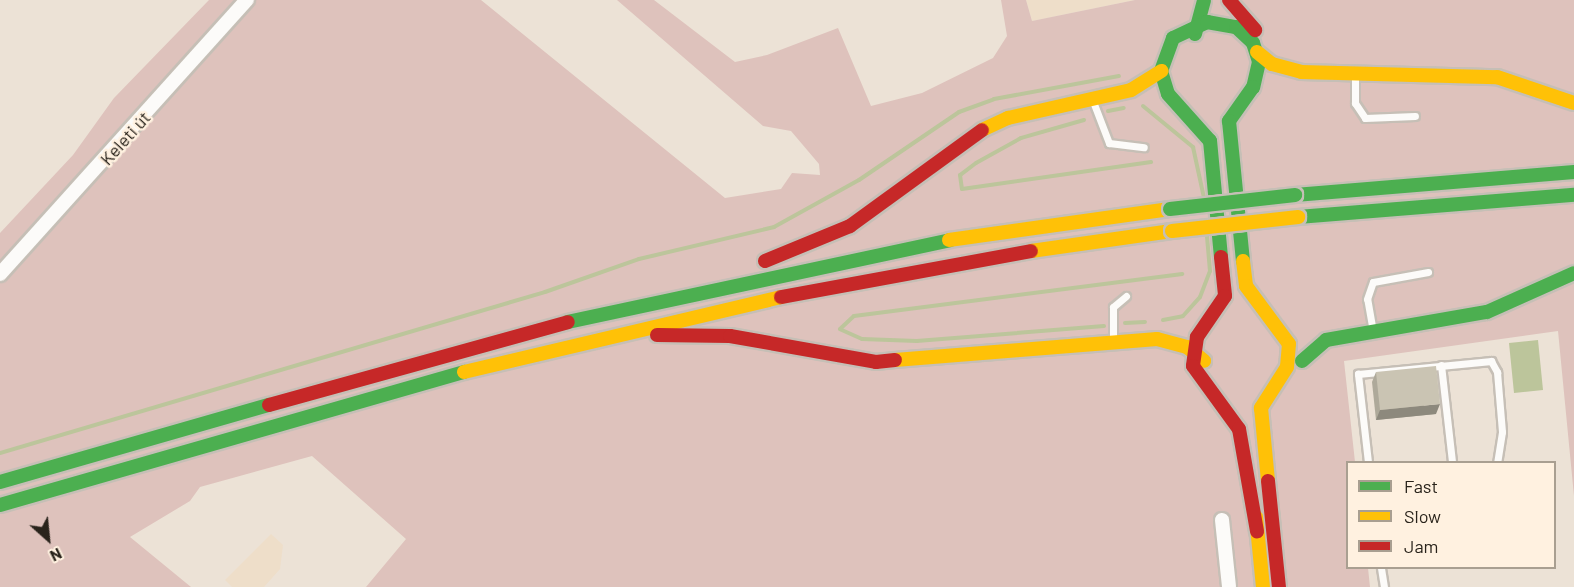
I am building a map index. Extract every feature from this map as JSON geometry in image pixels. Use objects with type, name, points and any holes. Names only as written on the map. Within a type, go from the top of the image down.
[{"type":"main road","points":[[1194,0],[1196,24]]},
{"type":"main road","points":[[1203,0],[1196,24],[1176,57],[1174,82],[1218,134],[1235,294],[1230,316],[1212,335],[1204,361]]},
{"type":"main road","points":[[1218,0],[1229,23],[1272,64],[1301,72],[1356,71],[1497,77],[1574,103]]},
{"type":"main road","points":[[1229,0],[1262,37],[1272,64],[1269,81],[1240,126],[1240,158],[1259,289],[1293,323],[1302,361]]},
{"type":"main road","points":[[669,297],[842,230],[972,134],[1008,118],[1131,90],[1161,71],[1173,38],[1196,24],[1229,23]]},
{"type":"main road","points":[[1257,52],[1253,87],[1229,121],[1246,286],[1289,344],[1287,367],[1248,401],[1239,429],[1257,531],[1263,587]]},
{"type":"main road","points":[[1161,71],[1178,109],[1207,134],[1212,157],[1225,297],[1192,350],[1200,382],[1248,401],[1293,381],[1302,361],[1326,340],[1509,305],[1574,273]]},
{"type":"main road","points":[[0,482],[462,350],[669,297],[936,242],[1170,209],[1295,195],[1574,172]]},
{"type":"main road","points":[[0,505],[509,359],[794,292],[943,263],[1172,231],[1298,217],[1574,195]]},
{"type":"main road","points":[[509,359],[677,334],[730,336],[876,362],[1157,339],[1192,350],[1204,361],[1211,379],[1248,401],[1273,528],[1279,587]]},
{"type":"street","name":"Keleti út","points":[[0,274],[248,0]]},
{"type":"street","points":[[1222,520],[1229,587]]},
{"type":"lane","points":[[1356,71],[1355,102],[1362,115],[1415,116]]},
{"type":"lane","points":[[1093,98],[1109,143],[1144,147]]},
{"type":"lane","points":[[1374,332],[1367,299],[1373,282],[1428,272]]},
{"type":"lane","points":[[1113,341],[1113,307],[1125,296]]},
{"type":"lane","points":[[1368,461],[1358,374],[1491,362],[1497,372],[1502,432],[1497,461]]},
{"type":"lane","points":[[1441,365],[1452,461]]},
{"type":"lane","points":[[1381,569],[1384,587]]},
{"type":"shaded area","points":[[209,0],[481,0],[725,198],[781,189],[792,173],[820,175],[819,164],[791,131],[763,126],[617,0],[654,0],[735,62],[767,55],[838,28],[871,106],[922,93],[993,58],[1007,36],[1001,0],[1026,0],[1032,21],[1135,0],[1574,0],[1574,496],[1558,331],[1344,361],[1355,461],[1346,461],[1346,569],[1368,569],[1370,587],[366,587],[406,539],[312,456],[200,487],[190,501],[130,537],[191,587],[0,587],[0,233],[73,155],[114,98]]},
{"type":"shaded area","points":[[1026,0],[1135,0],[1032,21]]},
{"type":"shaded area","points":[[1538,340],[1543,390],[1514,393],[1509,343]]},
{"type":"shaded area","points":[[271,534],[283,545],[280,569],[264,587],[232,587],[225,580]]},
{"type":"building","points":[[1436,366],[1440,404],[1380,410],[1376,372]]},
{"type":"waterway","points":[[0,453],[545,292],[639,259],[774,227],[859,180],[959,112],[994,99],[1119,76]]},
{"type":"waterway","points":[[1143,106],[1193,147],[1204,198]]},
{"type":"waterway","points":[[1108,111],[1124,108]]},
{"type":"waterway","points":[[1084,120],[1021,138],[976,163],[960,175],[962,189],[1151,162]]},
{"type":"waterway","points":[[1163,320],[1183,316],[1200,297],[1210,271],[1207,235]]},
{"type":"waterway","points":[[1104,326],[917,341],[862,339],[840,329],[854,316],[1182,274]]},
{"type":"waterway","points":[[1125,323],[1145,322]]},
{"type":"traffic: fast","points":[[1195,34],[1204,0]]},
{"type":"traffic: fast","points":[[1221,257],[1210,141],[1168,94],[1161,71],[1173,38],[1207,22],[1236,27],[1253,43],[1259,62],[1253,87],[1229,121],[1243,261]]},
{"type":"traffic: fast","points":[[1295,195],[1574,172]]},
{"type":"traffic: fast","points":[[1170,209],[1295,195]]},
{"type":"traffic: fast","points":[[1298,217],[1574,195]]},
{"type":"traffic: fast","points":[[568,322],[949,240]]},
{"type":"traffic: fast","points":[[1302,361],[1326,340],[1487,312],[1574,273]]},
{"type":"traffic: fast","points":[[0,505],[464,372]]},
{"type":"traffic: fast","points":[[0,482],[269,405]]},
{"type":"traffic: slow","points":[[1257,52],[1272,64],[1301,72],[1497,77],[1574,103]]},
{"type":"traffic: slow","points":[[982,130],[1008,118],[1131,90],[1161,71]]},
{"type":"traffic: slow","points":[[949,240],[1170,209]]},
{"type":"traffic: slow","points":[[1172,231],[1298,217]]},
{"type":"traffic: slow","points":[[1031,251],[1172,231]]},
{"type":"traffic: slow","points":[[1243,261],[1246,286],[1289,344],[1287,367],[1261,408],[1268,481]]},
{"type":"traffic: slow","points":[[464,372],[781,297]]},
{"type":"traffic: slow","points":[[895,360],[1157,339],[1187,347],[1204,361]]},
{"type":"traffic: slow","points":[[1256,517],[1263,587]]},
{"type":"traffic: jam","points":[[1229,0],[1255,30]]},
{"type":"traffic: jam","points":[[765,261],[850,226],[982,130]]},
{"type":"traffic: jam","points":[[781,297],[1031,251]]},
{"type":"traffic: jam","points":[[1221,257],[1225,296],[1197,337],[1193,366],[1239,429],[1257,531]]},
{"type":"traffic: jam","points":[[269,405],[568,322]]},
{"type":"traffic: jam","points":[[657,335],[730,336],[876,362],[895,360]]},
{"type":"traffic: jam","points":[[1268,481],[1279,587]]}]
